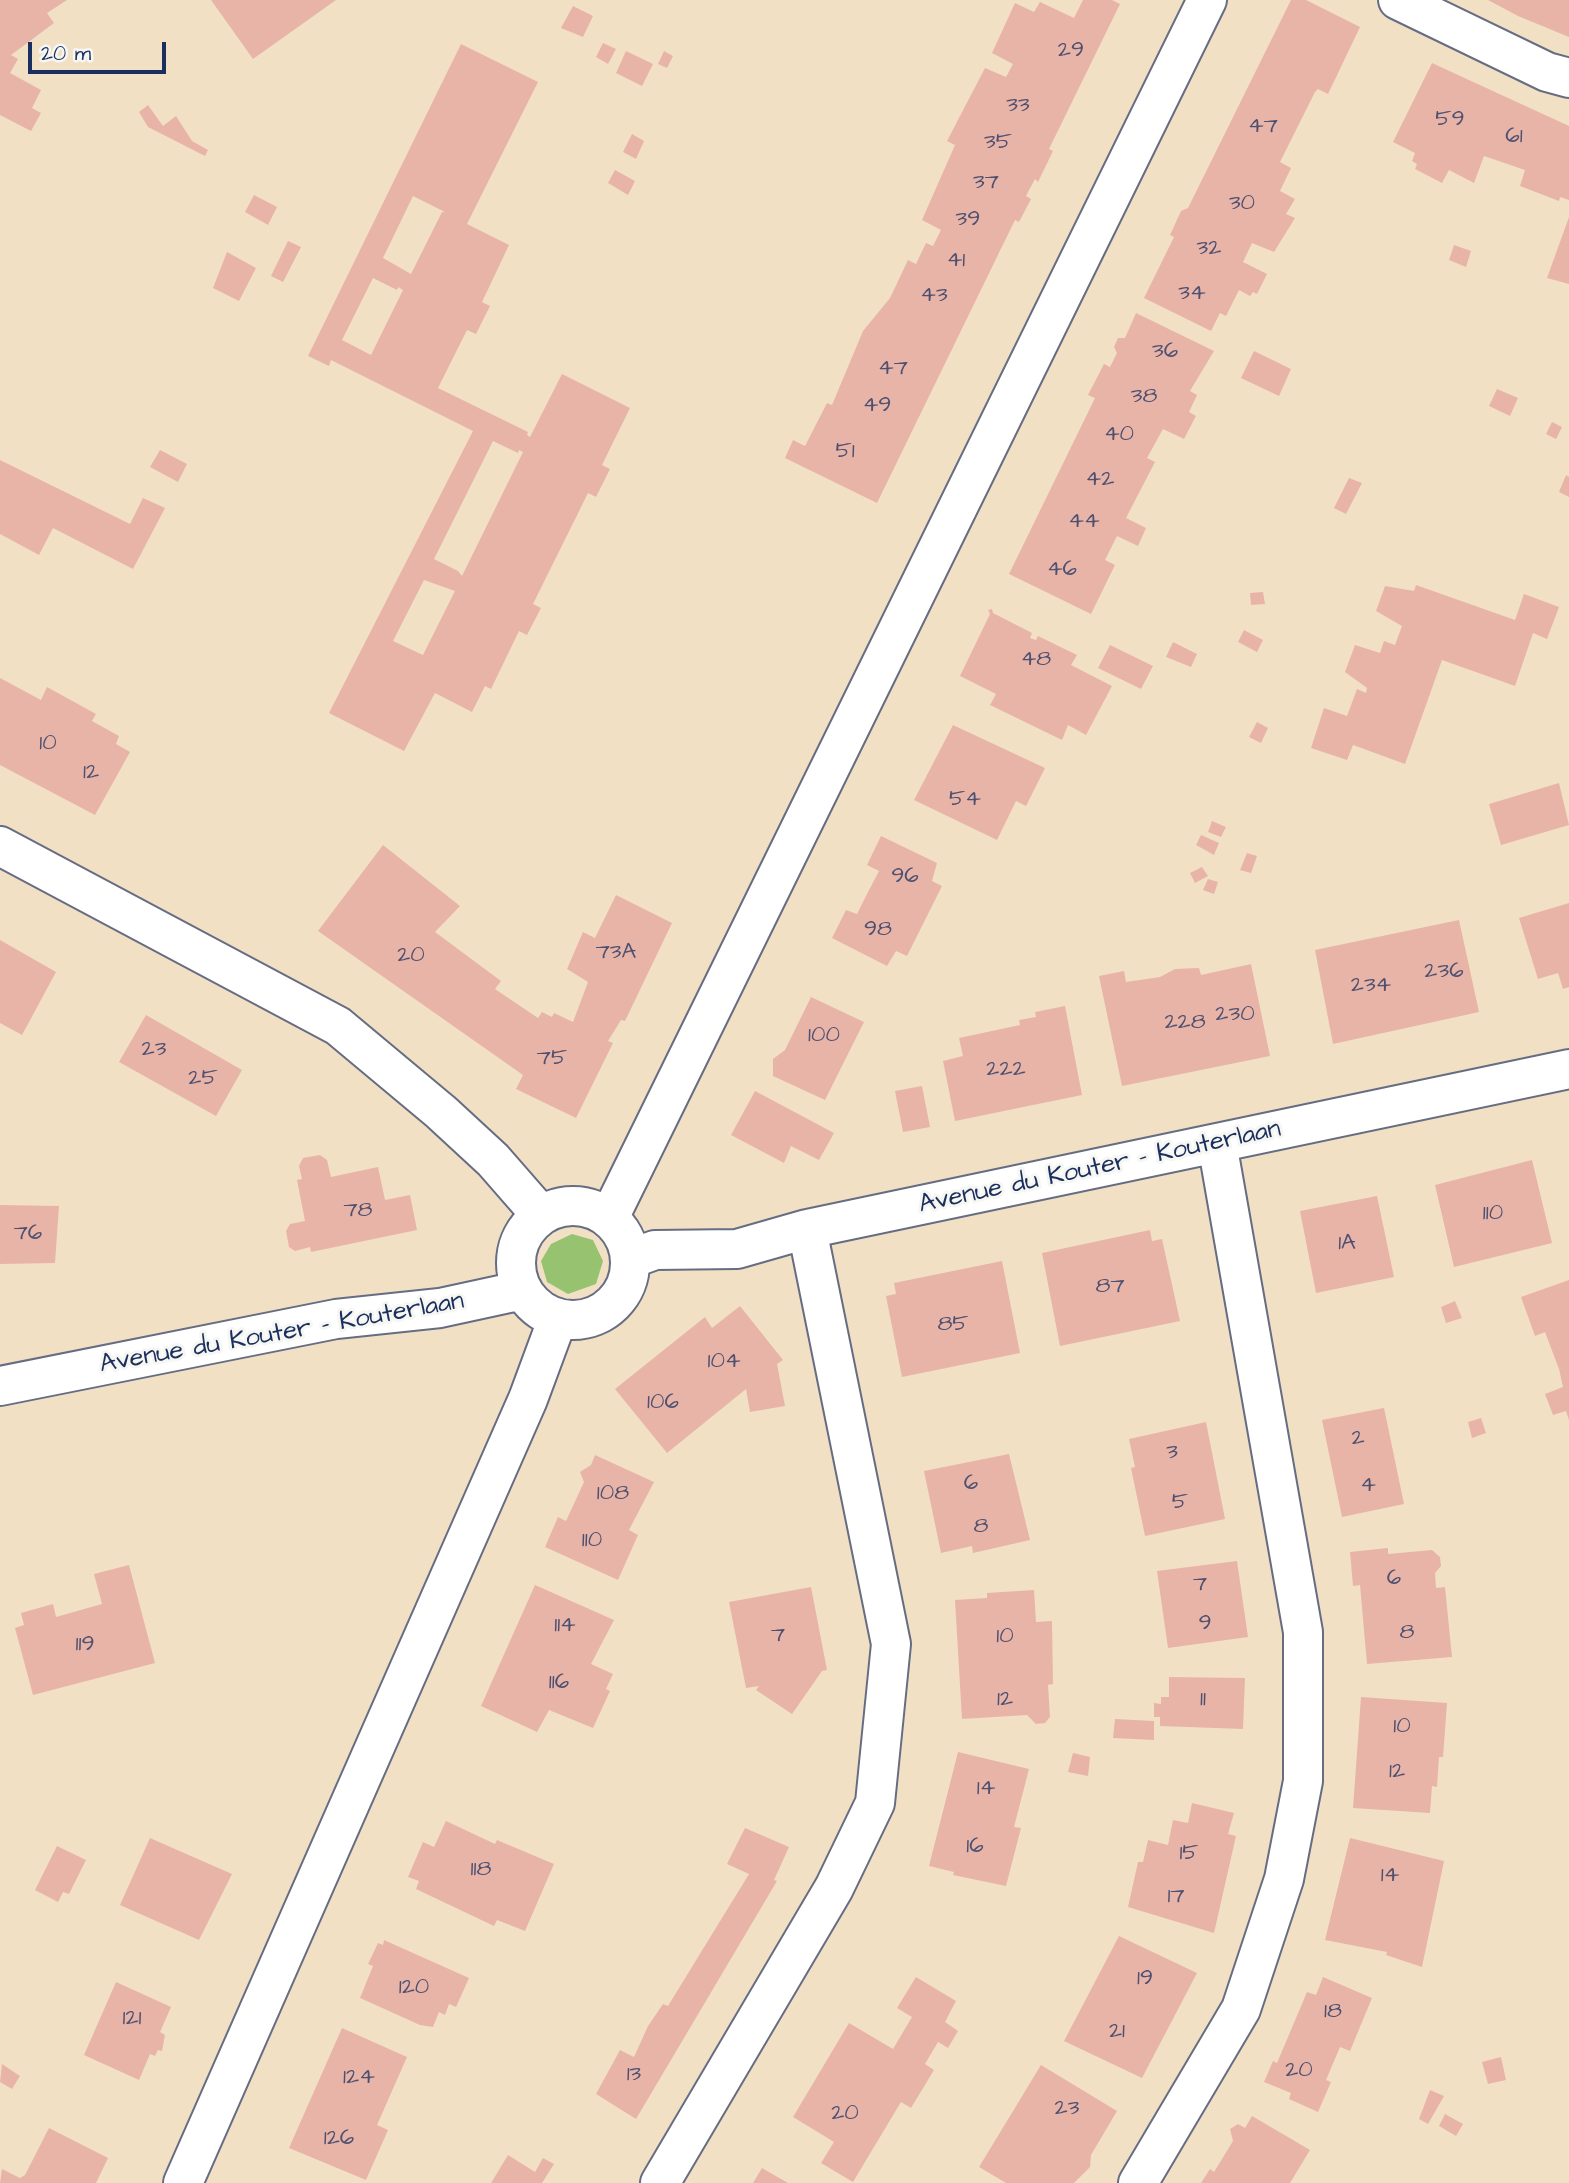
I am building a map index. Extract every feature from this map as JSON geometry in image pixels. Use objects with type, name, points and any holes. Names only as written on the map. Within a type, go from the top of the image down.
[{"type":"street","points":[[610,1218],[1208,0]]},
{"type":"street","points":[[1398,0],[1547,72],[1569,78]]},
{"type":"street","points":[[0,846],[338,1026],[450,1119],[493,1160],[541,1215]]},
{"type":"street","name":"Avenue du Kouter - Kouterlaan","points":[[630,1259],[655,1250],[737,1249],[807,1229],[1569,1069]]},
{"type":"street","points":[[1138,2183],[1241,2009],[1284,1879],[1303,1781],[1303,1632],[1217,1143]]},
{"type":"street","points":[[576,1205],[594,1209],[610,1218],[620,1230],[630,1259],[629,1277],[621,1294],[609,1307],[593,1316],[576,1320],[558,1318],[544,1312],[523,1290],[516,1270],[517,1249],[526,1230],[541,1215],[576,1205]]},
{"type":"street","points":[[660,2183],[834,1888],[875,1803],[891,1644],[807,1229]]},
{"type":"street","name":"Avenue du Kouter - Kouterlaan","points":[[0,1387],[336,1319],[440,1308],[523,1290]]},
{"type":"street","points":[[183,2183],[523,1412],[558,1318]]},
{"type":"green space","points":[[572,1234],[593,1240],[603,1261],[596,1284],[568,1294],[547,1282],[541,1261],[551,1244]]},
{"type":"building","points":[[0,0],[67,0],[47,13],[54,23],[11,55],[18,59],[10,73],[41,90],[32,108],[41,113],[31,131],[0,115]]},
{"type":"building","points":[[211,0],[336,0],[253,59]]},
{"type":"building","points":[[1083,0],[1112,0],[1120,4],[1049,149],[1053,151],[1038,182],[1035,179],[1026,196],[1031,199],[1019,222],[1015,220],[877,503],[785,458],[793,440],[805,446],[827,403],[832,405],[863,331],[890,298],[908,260],[916,264],[926,243],[933,246],[941,230],[922,220],[955,145],[947,141],[985,68],[1006,77],[1013,64],[992,53],[1015,3],[1034,12],[1040,2],[1074,18]]},
{"type":"building","points":[[1291,0],[1306,0],[1360,27],[1328,94],[1318,89],[1315,92],[1280,162],[1291,168],[1280,191],[1295,199],[1286,214],[1295,218],[1274,252],[1252,243],[1243,262],[1267,274],[1257,294],[1253,292],[1250,296],[1239,290],[1226,316],[1220,313],[1211,331],[1144,298],[1174,237],[1170,235],[1181,211],[1188,208]]},
{"type":"building","points":[[1488,0],[1569,0],[1569,37],[1518,16]]},
{"type":"building","points":[[573,6],[593,16],[583,37],[561,28]]},
{"type":"building","points":[[603,43],[616,49],[608,64],[596,57]]},
{"type":"building","points":[[461,44],[538,82],[467,224],[509,245],[482,302],[490,306],[476,334],[467,330],[438,388],[528,432],[530,437],[562,374],[630,408],[602,465],[610,469],[596,497],[588,493],[533,604],[541,608],[527,635],[519,631],[491,689],[485,686],[472,712],[435,693],[404,751],[329,713],[473,431],[331,360],[329,366],[308,356]],"holes":[[[413,196],[445,212],[442,212],[411,274],[383,258]],[[373,278],[397,290],[398,287],[403,290],[371,355],[342,340]],[[493,441],[518,453],[519,450],[523,452],[462,576],[458,571],[434,559]],[[424,580],[455,591],[423,655],[393,641]]]},
{"type":"building","points":[[626,51],[653,64],[642,86],[616,73]]},
{"type":"building","points":[[664,51],[673,56],[667,68],[658,64]]},
{"type":"building","points":[[1432,63],[1569,126],[1569,200],[1560,197],[1559,201],[1520,186],[1525,170],[1484,156],[1474,183],[1449,170],[1442,183],[1415,169],[1417,164],[1412,161],[1415,153],[1393,142]]},
{"type":"building","points":[[148,105],[163,126],[176,116],[192,141],[208,150],[205,156],[148,127],[139,112]]},
{"type":"building","points":[[632,134],[644,141],[636,159],[623,152]]},
{"type":"building","points":[[615,170],[635,181],[628,195],[608,183]]},
{"type":"building","points":[[254,195],[277,207],[268,225],[245,212]]},
{"type":"building","points":[[1569,217],[1569,284],[1547,278]]},
{"type":"building","points":[[288,241],[301,247],[283,282],[271,276]]},
{"type":"building","points":[[1454,245],[1471,251],[1466,267],[1449,260]]},
{"type":"building","points":[[227,252],[256,268],[239,301],[213,288]]},
{"type":"building","points":[[1136,313],[1214,351],[1190,391],[1197,395],[1189,412],[1196,416],[1184,439],[1163,429],[1147,458],[1155,462],[1126,518],[1146,528],[1138,546],[1117,536],[1105,560],[1115,565],[1091,614],[1009,574],[1095,398],[1088,395],[1104,364],[1110,367],[1117,353],[1114,347],[1118,338],[1125,338]]},
{"type":"building","points":[[1254,351],[1291,369],[1279,396],[1241,378]]},
{"type":"building","points":[[1497,389],[1518,398],[1510,416],[1489,406]]},
{"type":"building","points":[[1552,422],[1562,427],[1556,439],[1546,434]]},
{"type":"building","points":[[160,450],[187,464],[178,482],[150,467]]},
{"type":"building","points":[[0,460],[130,524],[143,498],[165,508],[133,569],[53,528],[39,555],[0,534]]},
{"type":"building","points":[[1566,475],[1569,477],[1569,497],[1559,492]]},
{"type":"building","points":[[1349,478],[1362,483],[1346,514],[1334,508]]},
{"type":"building","points":[[1416,585],[1515,620],[1524,594],[1559,607],[1547,639],[1533,633],[1515,686],[1442,660],[1405,764],[1353,745],[1347,760],[1311,748],[1324,708],[1347,716],[1357,689],[1366,693],[1367,688],[1345,672],[1355,645],[1380,653],[1384,641],[1395,645],[1402,626],[1376,611],[1385,586],[1414,591]]},
{"type":"building","points":[[1263,592],[1265,604],[1251,605],[1250,593]]},
{"type":"building","points":[[992,609],[993,613],[1032,633],[1030,638],[1036,640],[1038,636],[1077,655],[1071,665],[1112,686],[1086,735],[1068,725],[1062,740],[990,705],[996,694],[960,676],[990,614],[988,610]]},
{"type":"building","points":[[1244,630],[1263,640],[1257,652],[1238,642]]},
{"type":"building","points":[[1173,642],[1197,654],[1191,667],[1166,657]]},
{"type":"building","points":[[1110,645],[1153,666],[1141,689],[1098,668]]},
{"type":"building","points":[[0,678],[41,700],[47,687],[96,714],[92,721],[119,736],[116,744],[130,752],[95,815],[0,765]]},
{"type":"building","points":[[1257,722],[1268,728],[1261,743],[1249,737]]},
{"type":"building","points":[[953,725],[1045,768],[1026,806],[1016,801],[997,840],[914,800]]},
{"type":"building","points":[[1559,783],[1569,825],[1501,845],[1489,804]]},
{"type":"building","points":[[1212,821],[1226,827],[1221,837],[1208,832]]},
{"type":"building","points":[[1201,835],[1219,843],[1214,855],[1196,845]]},
{"type":"building","points":[[881,836],[937,863],[932,881],[942,886],[907,956],[896,951],[887,966],[832,938],[846,910],[857,914],[879,871],[867,865]]},
{"type":"building","points":[[383,845],[460,906],[435,932],[501,981],[495,989],[538,1018],[542,1012],[552,1017],[554,1013],[573,1022],[588,982],[567,969],[583,932],[595,938],[616,895],[672,923],[625,1021],[621,1020],[608,1041],[613,1043],[576,1118],[516,1089],[523,1075],[318,931]]},
{"type":"building","points":[[1247,853],[1257,856],[1251,873],[1240,870]]},
{"type":"building","points":[[1202,867],[1208,876],[1195,883],[1190,873]]},
{"type":"building","points":[[1208,879],[1218,882],[1214,894],[1203,890]]},
{"type":"building","points":[[1569,903],[1569,987],[1563,989],[1558,973],[1538,979],[1519,918]]},
{"type":"building","points":[[1459,920],[1479,1012],[1333,1044],[1315,950]]},
{"type":"building","points":[[0,940],[56,972],[22,1035],[0,1023]]},
{"type":"building","points":[[1251,964],[1270,1056],[1122,1086],[1099,976],[1124,971],[1126,982],[1160,977],[1175,969],[1199,968],[1201,975]]},
{"type":"building","points":[[811,997],[864,1022],[825,1100],[773,1076],[773,1059],[785,1050]]},
{"type":"building","points":[[1065,1006],[1082,1095],[955,1121],[943,1061],[963,1056],[959,1038],[1020,1025],[1019,1020],[1036,1017],[1035,1012]]},
{"type":"building","points":[[146,1015],[242,1070],[216,1116],[119,1062]]},
{"type":"building","points":[[922,1086],[930,1127],[903,1132],[895,1091]]},
{"type":"building","points":[[755,1091],[834,1133],[819,1160],[791,1146],[784,1163],[731,1135]]},
{"type":"building","points":[[320,1155],[327,1160],[331,1177],[378,1167],[385,1200],[410,1195],[417,1230],[311,1252],[310,1247],[295,1251],[289,1247],[286,1231],[290,1224],[305,1221],[297,1180],[302,1179],[299,1166],[303,1158]]},
{"type":"building","points":[[1532,1160],[1552,1243],[1454,1267],[1435,1185]]},
{"type":"building","points":[[1377,1196],[1394,1277],[1316,1293],[1300,1211]]},
{"type":"building","points":[[0,1205],[59,1206],[55,1263],[0,1264]]},
{"type":"building","points":[[1150,1230],[1152,1241],[1162,1239],[1180,1321],[1060,1346],[1042,1253]]},
{"type":"building","points":[[1002,1261],[1020,1353],[902,1377],[886,1296],[896,1294],[894,1283]]},
{"type":"building","points":[[1569,1280],[1569,1420],[1566,1411],[1553,1415],[1545,1394],[1563,1387],[1559,1369],[1545,1332],[1535,1336],[1521,1297]]},
{"type":"building","points":[[1455,1301],[1462,1318],[1446,1323],[1441,1307]]},
{"type":"building","points":[[740,1306],[783,1360],[777,1364],[785,1406],[750,1412],[746,1389],[667,1453],[615,1389],[705,1317],[712,1328]]},
{"type":"building","points":[[1384,1408],[1404,1504],[1342,1517],[1322,1420]]},
{"type":"building","points":[[1481,1418],[1486,1433],[1472,1438],[1468,1422]]},
{"type":"building","points":[[1206,1422],[1225,1519],[1145,1536],[1131,1468],[1135,1467],[1129,1439]]},
{"type":"building","points":[[1009,1454],[1030,1540],[973,1553],[972,1546],[941,1553],[924,1471]]},
{"type":"building","points":[[595,1455],[654,1482],[629,1530],[638,1535],[618,1580],[545,1547],[558,1517],[566,1521],[584,1482],[580,1472],[591,1465]]},
{"type":"building","points":[[1388,1548],[1388,1554],[1432,1550],[1440,1557],[1441,1566],[1435,1573],[1436,1588],[1445,1587],[1452,1657],[1367,1664],[1360,1585],[1353,1586],[1350,1552]]},
{"type":"building","points":[[1237,1561],[1248,1637],[1168,1648],[1157,1571]]},
{"type":"building","points":[[129,1565],[155,1663],[33,1695],[15,1628],[24,1625],[21,1613],[53,1604],[56,1617],[102,1604],[94,1574]]},
{"type":"building","points":[[535,1585],[614,1620],[591,1664],[613,1674],[606,1689],[610,1691],[593,1728],[549,1710],[537,1732],[481,1706]]},
{"type":"building","points":[[811,1587],[827,1670],[822,1671],[792,1714],[756,1690],[759,1686],[746,1688],[729,1602]]},
{"type":"building","points":[[1034,1590],[1036,1622],[1052,1621],[1053,1684],[1048,1685],[1050,1717],[1045,1723],[1036,1724],[1027,1715],[962,1719],[955,1600],[987,1598],[987,1593]]},
{"type":"building","points":[[1169,1677],[1245,1678],[1243,1729],[1160,1726],[1160,1717],[1154,1717],[1154,1703],[1161,1704],[1161,1697],[1169,1697]]},
{"type":"building","points":[[1361,1697],[1447,1703],[1443,1757],[1439,1757],[1437,1787],[1432,1786],[1430,1813],[1353,1808]]},
{"type":"building","points":[[1115,1719],[1154,1721],[1154,1740],[1113,1738]]},
{"type":"building","points":[[958,1752],[1029,1769],[1014,1827],[1021,1828],[1006,1886],[953,1875],[954,1872],[929,1866]]},
{"type":"building","points":[[1073,1753],[1090,1757],[1088,1776],[1068,1772]]},
{"type":"building","points":[[1192,1803],[1234,1813],[1228,1834],[1236,1836],[1214,1933],[1128,1907],[1138,1862],[1143,1862],[1148,1840],[1168,1845],[1173,1820],[1188,1823]]},
{"type":"building","points":[[446,1821],[495,1844],[497,1840],[554,1864],[525,1931],[497,1920],[494,1926],[416,1889],[419,1881],[408,1877],[423,1842],[434,1847]]},
{"type":"building","points":[[745,1828],[789,1847],[774,1880],[777,1881],[636,2119],[596,2094],[620,2050],[634,2057],[648,2026],[663,2004],[668,2006],[749,1874],[727,1864]]},
{"type":"building","points":[[150,1838],[232,1874],[199,1940],[120,1905]]},
{"type":"building","points":[[1350,1838],[1444,1861],[1422,1967],[1386,1955],[1387,1952],[1325,1940]]},
{"type":"building","points":[[57,1846],[86,1860],[69,1894],[63,1892],[58,1902],[35,1890]]},
{"type":"building","points":[[1119,1936],[1197,1973],[1142,2078],[1064,2041]]},
{"type":"building","points":[[384,1940],[469,1978],[456,2007],[449,2004],[445,2015],[439,2012],[433,2027],[420,2025],[360,1998],[373,1966],[368,1964],[378,1943],[383,1945]]},
{"type":"building","points":[[916,1977],[956,2001],[945,2022],[958,2031],[948,2048],[938,2042],[925,2064],[934,2070],[911,2108],[901,2102],[853,2182],[821,2163],[834,2142],[793,2117],[849,2023],[893,2049],[912,2017],[897,2008]]},
{"type":"building","points":[[1323,1977],[1372,1998],[1350,2051],[1340,2047],[1326,2080],[1331,2082],[1318,2112],[1289,2099],[1291,2093],[1264,2082],[1273,2061],[1277,2063],[1307,1992],[1316,1995]]},
{"type":"building","points":[[116,1982],[171,2007],[160,2032],[165,2035],[162,2051],[158,2050],[155,2056],[150,2054],[139,2080],[84,2055]]},
{"type":"building","points":[[342,2028],[407,2057],[377,2125],[388,2130],[366,2180],[289,2148]]},
{"type":"building","points":[[1501,2057],[1506,2080],[1488,2084],[1482,2062]]},
{"type":"building","points":[[2,2064],[20,2076],[12,2089],[0,2082]]},
{"type":"building","points":[[1041,2065],[1117,2111],[1091,2155],[1090,2167],[1074,2183],[1006,2183],[979,2167]]},
{"type":"building","points":[[1430,2090],[1444,2096],[1428,2124],[1419,2119]]},
{"type":"building","points":[[1445,2114],[1463,2124],[1456,2136],[1439,2126]]},
{"type":"building","points":[[1252,2116],[1310,2150],[1290,2183],[1201,2183],[1210,2169],[1214,2172],[1233,2141],[1230,2129],[1238,2124],[1245,2128]]},
{"type":"building","points":[[49,2128],[108,2158],[96,2183],[0,2183],[2,2169],[20,2178],[25,2175]]},
{"type":"building","points":[[508,2155],[535,2172],[543,2158],[554,2164],[542,2183],[491,2183]]},
{"type":"building","points":[[762,2168],[788,2183],[753,2183]]}]
